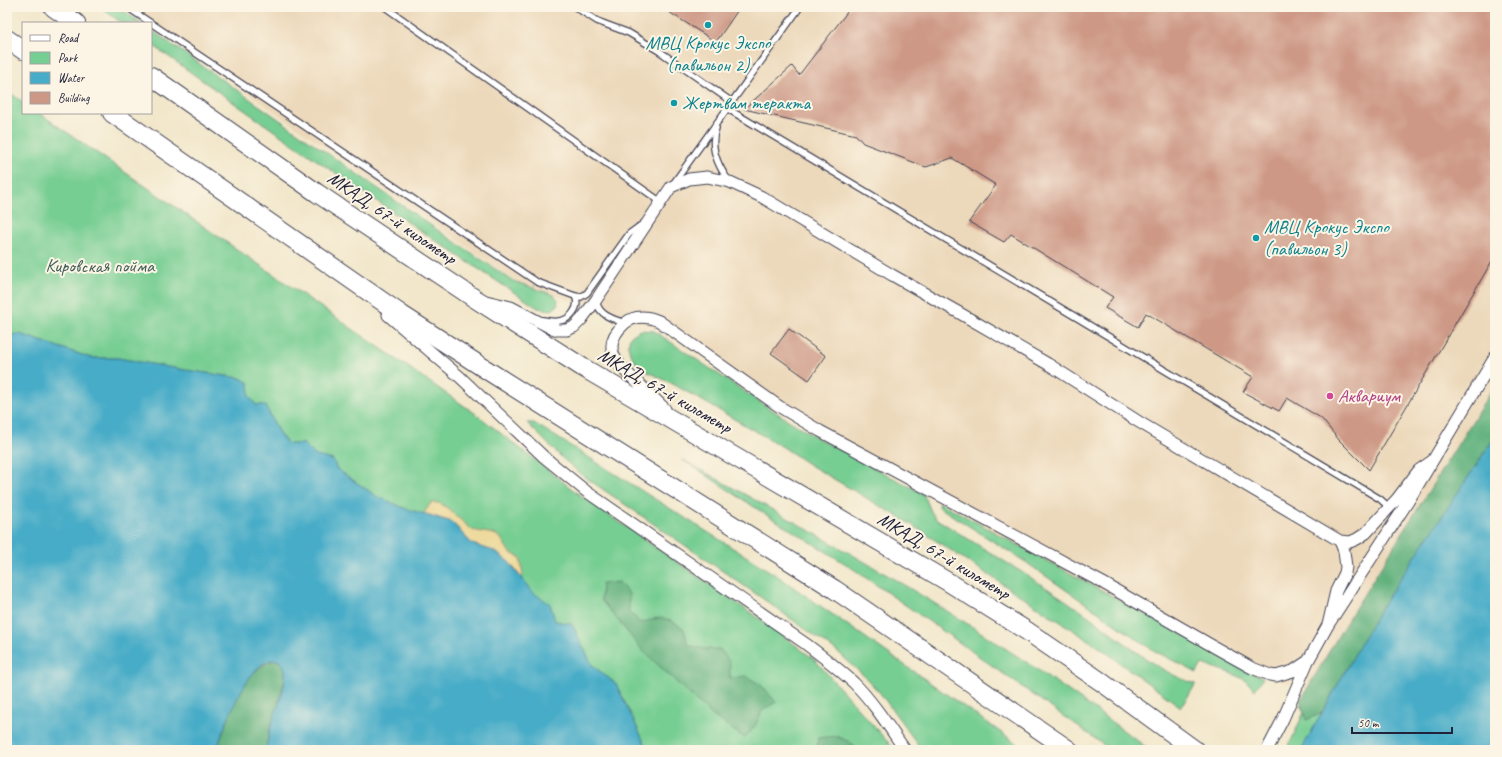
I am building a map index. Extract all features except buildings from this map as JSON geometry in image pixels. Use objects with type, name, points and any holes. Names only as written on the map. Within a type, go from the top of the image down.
[{"type":"highway","points":[[53,7],[75,22]]},
{"type":"highway","points":[[7,39],[22,49]]},
{"type":"highway","name":"МКАД, 67-й километр","points":[[152,77],[317,193],[474,298],[582,367],[950,583],[1027,631],[1100,681],[1195,750]]},
{"type":"highway","points":[[113,114],[402,315],[834,589],[1069,750]]},
{"type":"street","points":[[474,298],[511,307],[558,330],[567,330],[581,320],[596,300],[671,187],[689,179],[707,177],[730,182],[775,205],[892,275],[956,310],[1042,361],[1146,426],[1340,541],[1350,542],[1366,533],[1390,508],[1419,470],[1432,461]]},
{"type":"street","points":[[305,247],[411,333],[460,377],[544,457],[587,492],[830,662],[854,683],[869,700],[905,750]]},
{"type":"street","points":[[681,425],[616,361],[613,354],[613,342],[617,332],[625,323],[634,318],[643,317],[659,321],[780,407],[814,427],[1103,583],[1252,668],[1276,676],[1293,671],[1308,661]]},
{"type":"street","points":[[1267,750],[1283,719],[1308,661],[1328,625],[1432,461],[1495,357]]},
{"type":"street","points":[[1328,625],[1336,591],[1345,573],[1346,567],[1344,551],[1340,541]]},
{"type":"lane","points":[[127,7],[149,22]]},
{"type":"lane","points":[[385,7],[661,202]]},
{"type":"lane","points":[[575,7],[598,21],[629,33],[732,102]]},
{"type":"lane","points":[[671,187],[800,7]]},
{"type":"lane","points":[[152,24],[537,282],[575,296],[581,297],[587,294],[629,234],[651,218]]},
{"type":"lane","points":[[728,109],[1373,495],[1390,508]]},
{"type":"lane","points":[[719,120],[713,135],[714,146],[721,170],[730,182]]},
{"type":"lane","points":[[536,320],[559,321],[566,319],[576,309],[577,299],[575,296]]},
{"type":"lane","points":[[596,300],[598,307],[603,313],[625,323]]},
{"type":"shaded area","points":[[126,7],[1495,7],[1495,414],[1315,692],[1193,651],[650,325],[521,285],[152,25],[152,22],[147,22]]},
{"type":"green space","points":[[100,7],[118,7],[140,22],[121,22]]},
{"type":"green space","points":[[152,31],[513,281],[554,295],[558,300],[557,306],[552,310],[538,308],[440,244],[247,112],[152,45]]},
{"type":"green space","name":"Кировская пойма","points":[[7,91],[22,101],[22,114],[40,114],[476,414],[581,496],[773,628],[815,660],[895,750],[648,750],[616,684],[592,665],[572,624],[555,621],[550,604],[532,592],[509,562],[404,508],[376,496],[337,469],[333,460],[316,456],[304,444],[288,444],[280,435],[265,405],[256,405],[248,396],[249,383],[240,378],[118,358],[91,358],[20,334],[7,335]]},
{"type":"green space","points":[[640,330],[654,331],[772,410],[819,439],[922,493],[935,518],[1027,575],[1165,671],[1196,684],[1181,707],[1102,649],[909,523],[810,465],[783,447],[673,384],[644,370],[635,362],[628,345],[630,337]]},
{"type":"green space","points":[[1495,385],[1495,437],[1382,606],[1322,713],[1306,720],[1300,701],[1344,626]]},
{"type":"green space","points":[[527,423],[534,423],[779,577],[1026,750],[922,750],[880,693],[839,653],[759,596],[582,475],[560,456]]},
{"type":"green space","points":[[683,460],[933,602],[1048,677],[1150,750],[1111,750],[846,564],[762,512]]},
{"type":"green space","points":[[939,502],[1263,678],[1255,690],[1244,679],[1225,671],[1202,664],[1197,673],[1153,650],[1024,561],[939,507]]},
{"type":"green space","points":[[619,582],[629,594],[629,611],[640,623],[658,618],[672,621],[684,629],[688,645],[704,649],[720,649],[730,662],[730,678],[746,676],[761,685],[776,702],[762,711],[755,726],[745,738],[713,716],[643,651],[601,600],[602,584]]},
{"type":"green space","points":[[275,660],[282,664],[285,673],[283,689],[269,731],[265,750],[217,750],[231,711],[245,684],[264,664]]},
{"type":"green space","points":[[1304,712],[1306,720],[1322,713],[1301,750],[1287,750]]},
{"type":"green space","points":[[836,736],[850,742],[857,750],[817,750],[818,738]]},
{"type":"sand","points":[[431,503],[439,503],[446,507],[472,530],[494,534],[500,537],[510,553],[520,557],[523,575],[521,577],[509,562],[494,551],[472,544],[452,522],[424,513]]},
{"type":"water","points":[[20,334],[91,358],[118,358],[240,378],[249,383],[249,396],[256,405],[265,405],[280,435],[288,444],[304,444],[316,456],[333,460],[337,469],[376,496],[404,508],[452,522],[472,544],[494,551],[509,562],[532,592],[550,604],[555,621],[572,624],[592,665],[616,684],[648,750],[265,750],[285,679],[284,667],[280,661],[276,660],[266,662],[256,670],[247,682],[231,712],[217,750],[7,750],[7,335]]},
{"type":"water","points":[[1495,437],[1495,750],[1301,750],[1382,606]]},
{"type":"place","name":"МВЦ Крокус Экспо (павильон 2)","points":[[708,25]]},
{"type":"place","name":"Жертвам теракта","points":[[674,103]]},
{"type":"place","name":"МВЦ Крокус Экспо (павильон 3)","points":[[1256,238]]},
{"type":"place","name":"Аквариум","points":[[1330,396]]}]
